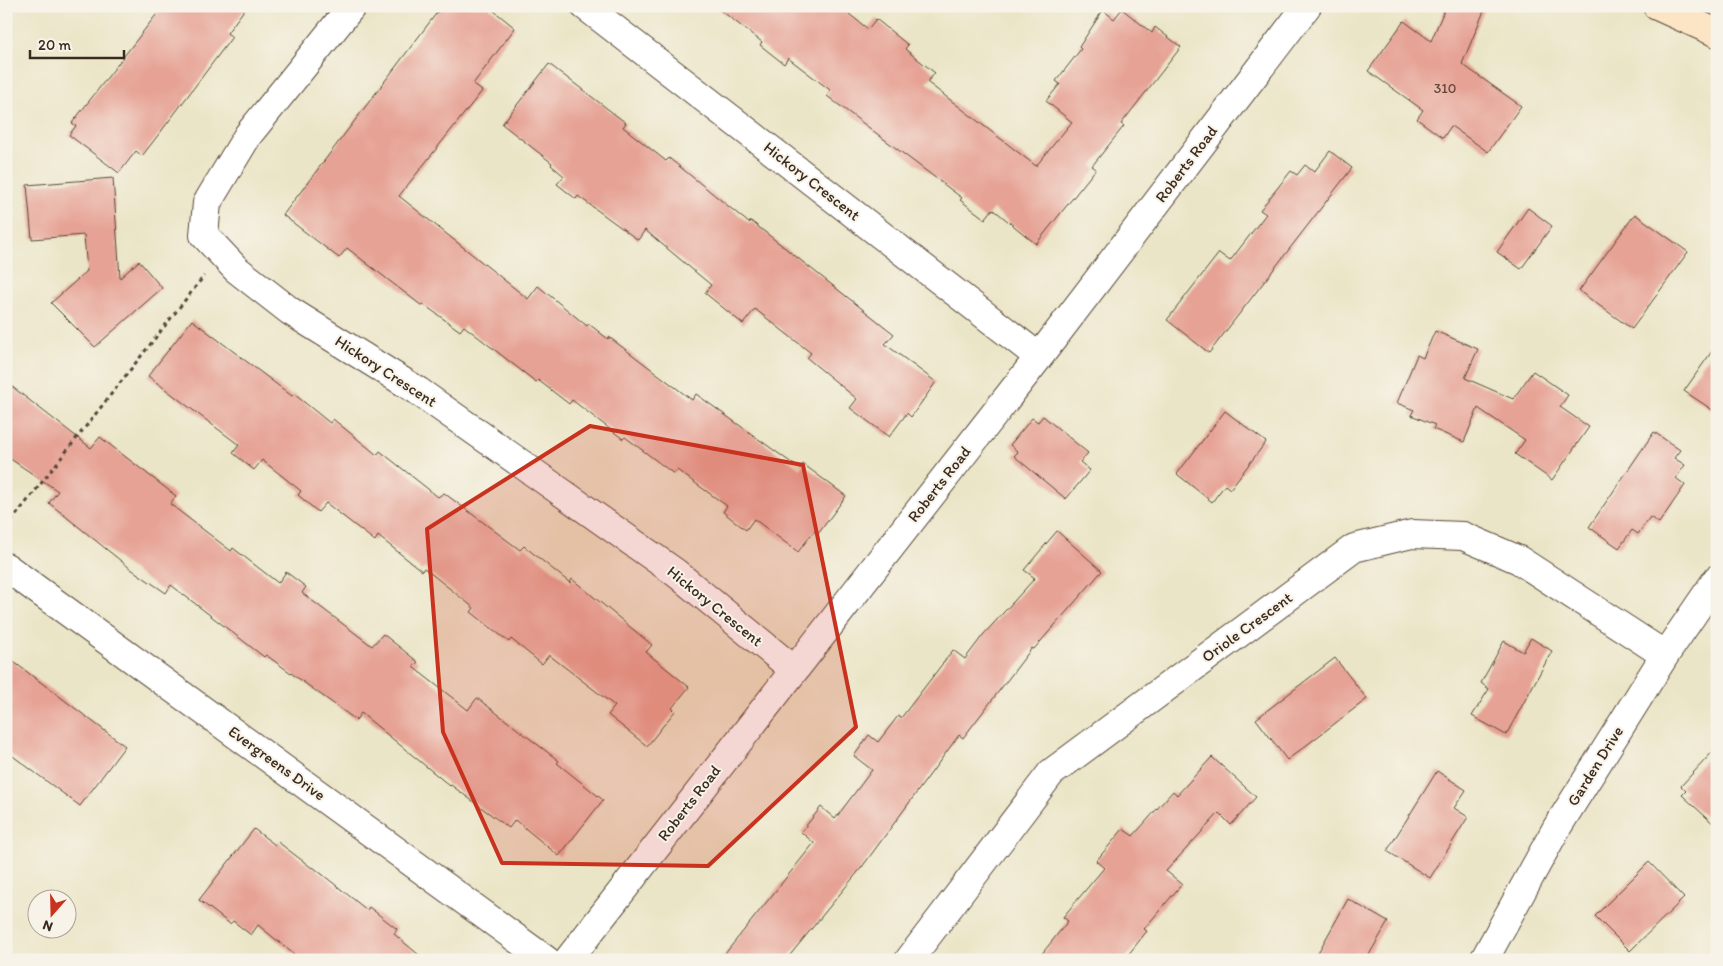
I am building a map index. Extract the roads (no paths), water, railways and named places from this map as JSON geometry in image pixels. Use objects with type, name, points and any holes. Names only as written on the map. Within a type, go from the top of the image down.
[{"type":"main road","points":[[1657,6],[1717,33]]},
{"type":"street","name":"Hickory Crescent","points":[[352,6],[248,135],[207,203],[204,235],[236,269],[290,311],[418,391],[676,573],[793,669]]},
{"type":"street","name":"Hickory Crescent","points":[[585,6],[1039,356]]},
{"type":"street","name":"Roberts Road","points":[[568,960],[793,669],[1039,356],[1307,6]]},
{"type":"street","name":"Oriole Crescent","points":[[909,960],[1051,772],[1354,548],[1412,534],[1463,536],[1519,560],[1666,655]]},
{"type":"street","name":"Evergreens Drive","points":[[6,567],[546,960]]},
{"type":"street","name":"Garden Drive","points":[[1484,960],[1556,829],[1666,655],[1717,579]]}]
